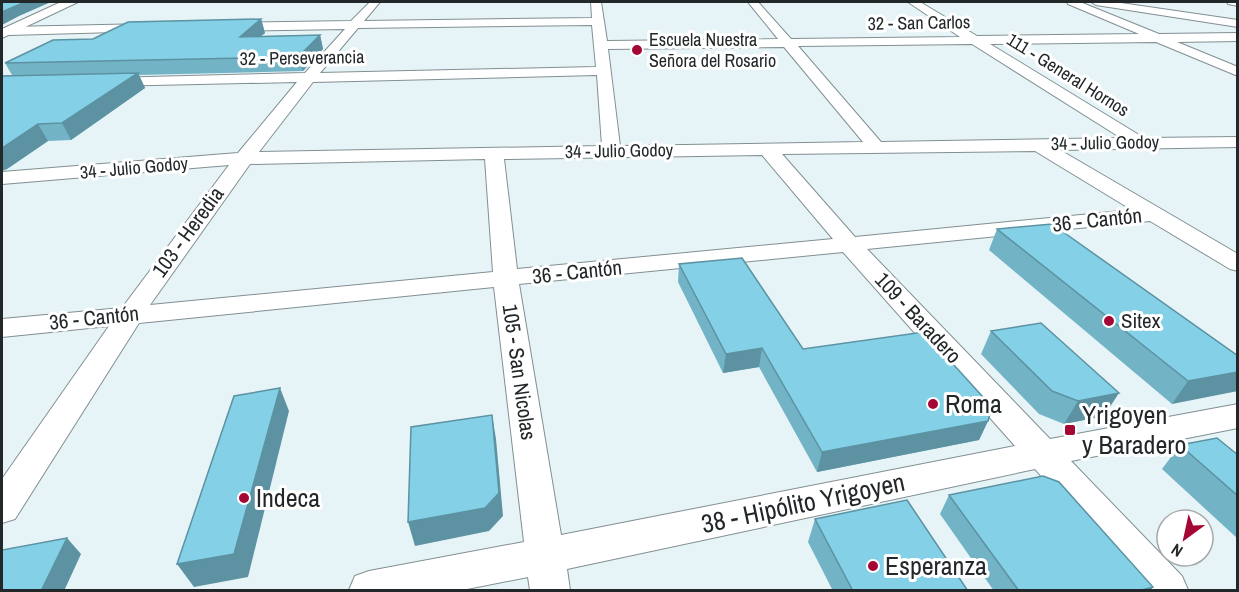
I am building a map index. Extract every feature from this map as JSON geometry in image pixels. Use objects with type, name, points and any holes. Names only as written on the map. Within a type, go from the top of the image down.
[{"type":"main road","points":[[5,33],[71,2]]},
{"type":"street","name":"103 - Heredia","points":[[2,508],[130,314],[241,159],[307,78],[375,2]]},
{"type":"street","points":[[596,2],[612,152]]},
{"type":"street","points":[[753,2],[876,147]]},
{"type":"street","name":"111 - General Hornos","points":[[913,2],[1141,143]]},
{"type":"street","points":[[1072,2],[1238,72]]},
{"type":"street","points":[[1096,2],[1238,24]]},
{"type":"street","points":[[1232,2],[1238,3]]},
{"type":"street","points":[[211,27],[598,21]]},
{"type":"street","points":[[5,33],[163,28]]},
{"type":"street","name":"32 - San Carlos","points":[[602,45],[1238,37]]},
{"type":"street","name":"32 - Perseverancia","points":[[95,82],[603,71]]},
{"type":"street","name":"34 - Julio Godoy","points":[[2,178],[241,159],[1238,142]]},
{"type":"street","points":[[1036,144],[1238,264]]},
{"type":"street","name":"109 - Baradero","points":[[767,149],[850,245],[1168,591]]},
{"type":"street","name":"105 - San Nicolas","points":[[494,153],[506,280],[548,574]]},
{"type":"street","name":"36 - Cantón","points":[[2,328],[130,314],[506,280],[1153,214]]},
{"type":"street","name":"38 - Hipólito Yrigoyen","points":[[369,591],[548,574],[1042,453],[1238,416]]},
{"type":"building","points":[[2,2],[25,2],[2,12]]},
{"type":"building","points":[[261,19],[240,37],[320,35],[298,57],[5,63],[53,40],[93,39],[128,22]]},
{"type":"building","points":[[138,73],[62,123],[38,124],[2,148],[2,76]]},
{"type":"building","points":[[1052,224],[1238,356],[1238,372],[1188,381],[997,229]]},
{"type":"building","points":[[742,258],[803,349],[924,332],[992,407],[988,421],[822,452],[762,348],[726,354],[679,264]]},
{"type":"building","points":[[1041,323],[1119,393],[1078,401],[1052,391],[991,331]]},
{"type":"building","points":[[280,388],[234,554],[177,564],[234,396]]},
{"type":"building","points":[[492,415],[499,493],[485,508],[408,522],[411,427]]},
{"type":"building","points":[[1217,438],[1238,455],[1238,496],[1180,445]]},
{"type":"building","points":[[1043,476],[1059,482],[1153,587],[1138,591],[1019,591],[949,495]]},
{"type":"building","points":[[907,500],[968,591],[853,591],[815,519]]},
{"type":"building","points":[[67,538],[41,591],[2,591],[2,550]]},
{"type":"place","name":"Escuela Nuestra Señora del Rosario","points":[[637,50]]},
{"type":"place","name":"Sitex","points":[[1109,321]]},
{"type":"place","name":"Roma","points":[[933,404]]},
{"type":"place","name":"Yrigoyen y Baradero","points":[[1070,430]]},
{"type":"place","name":"Indeca","points":[[244,498]]},
{"type":"place","name":"Esperanza","points":[[873,566]]}]
